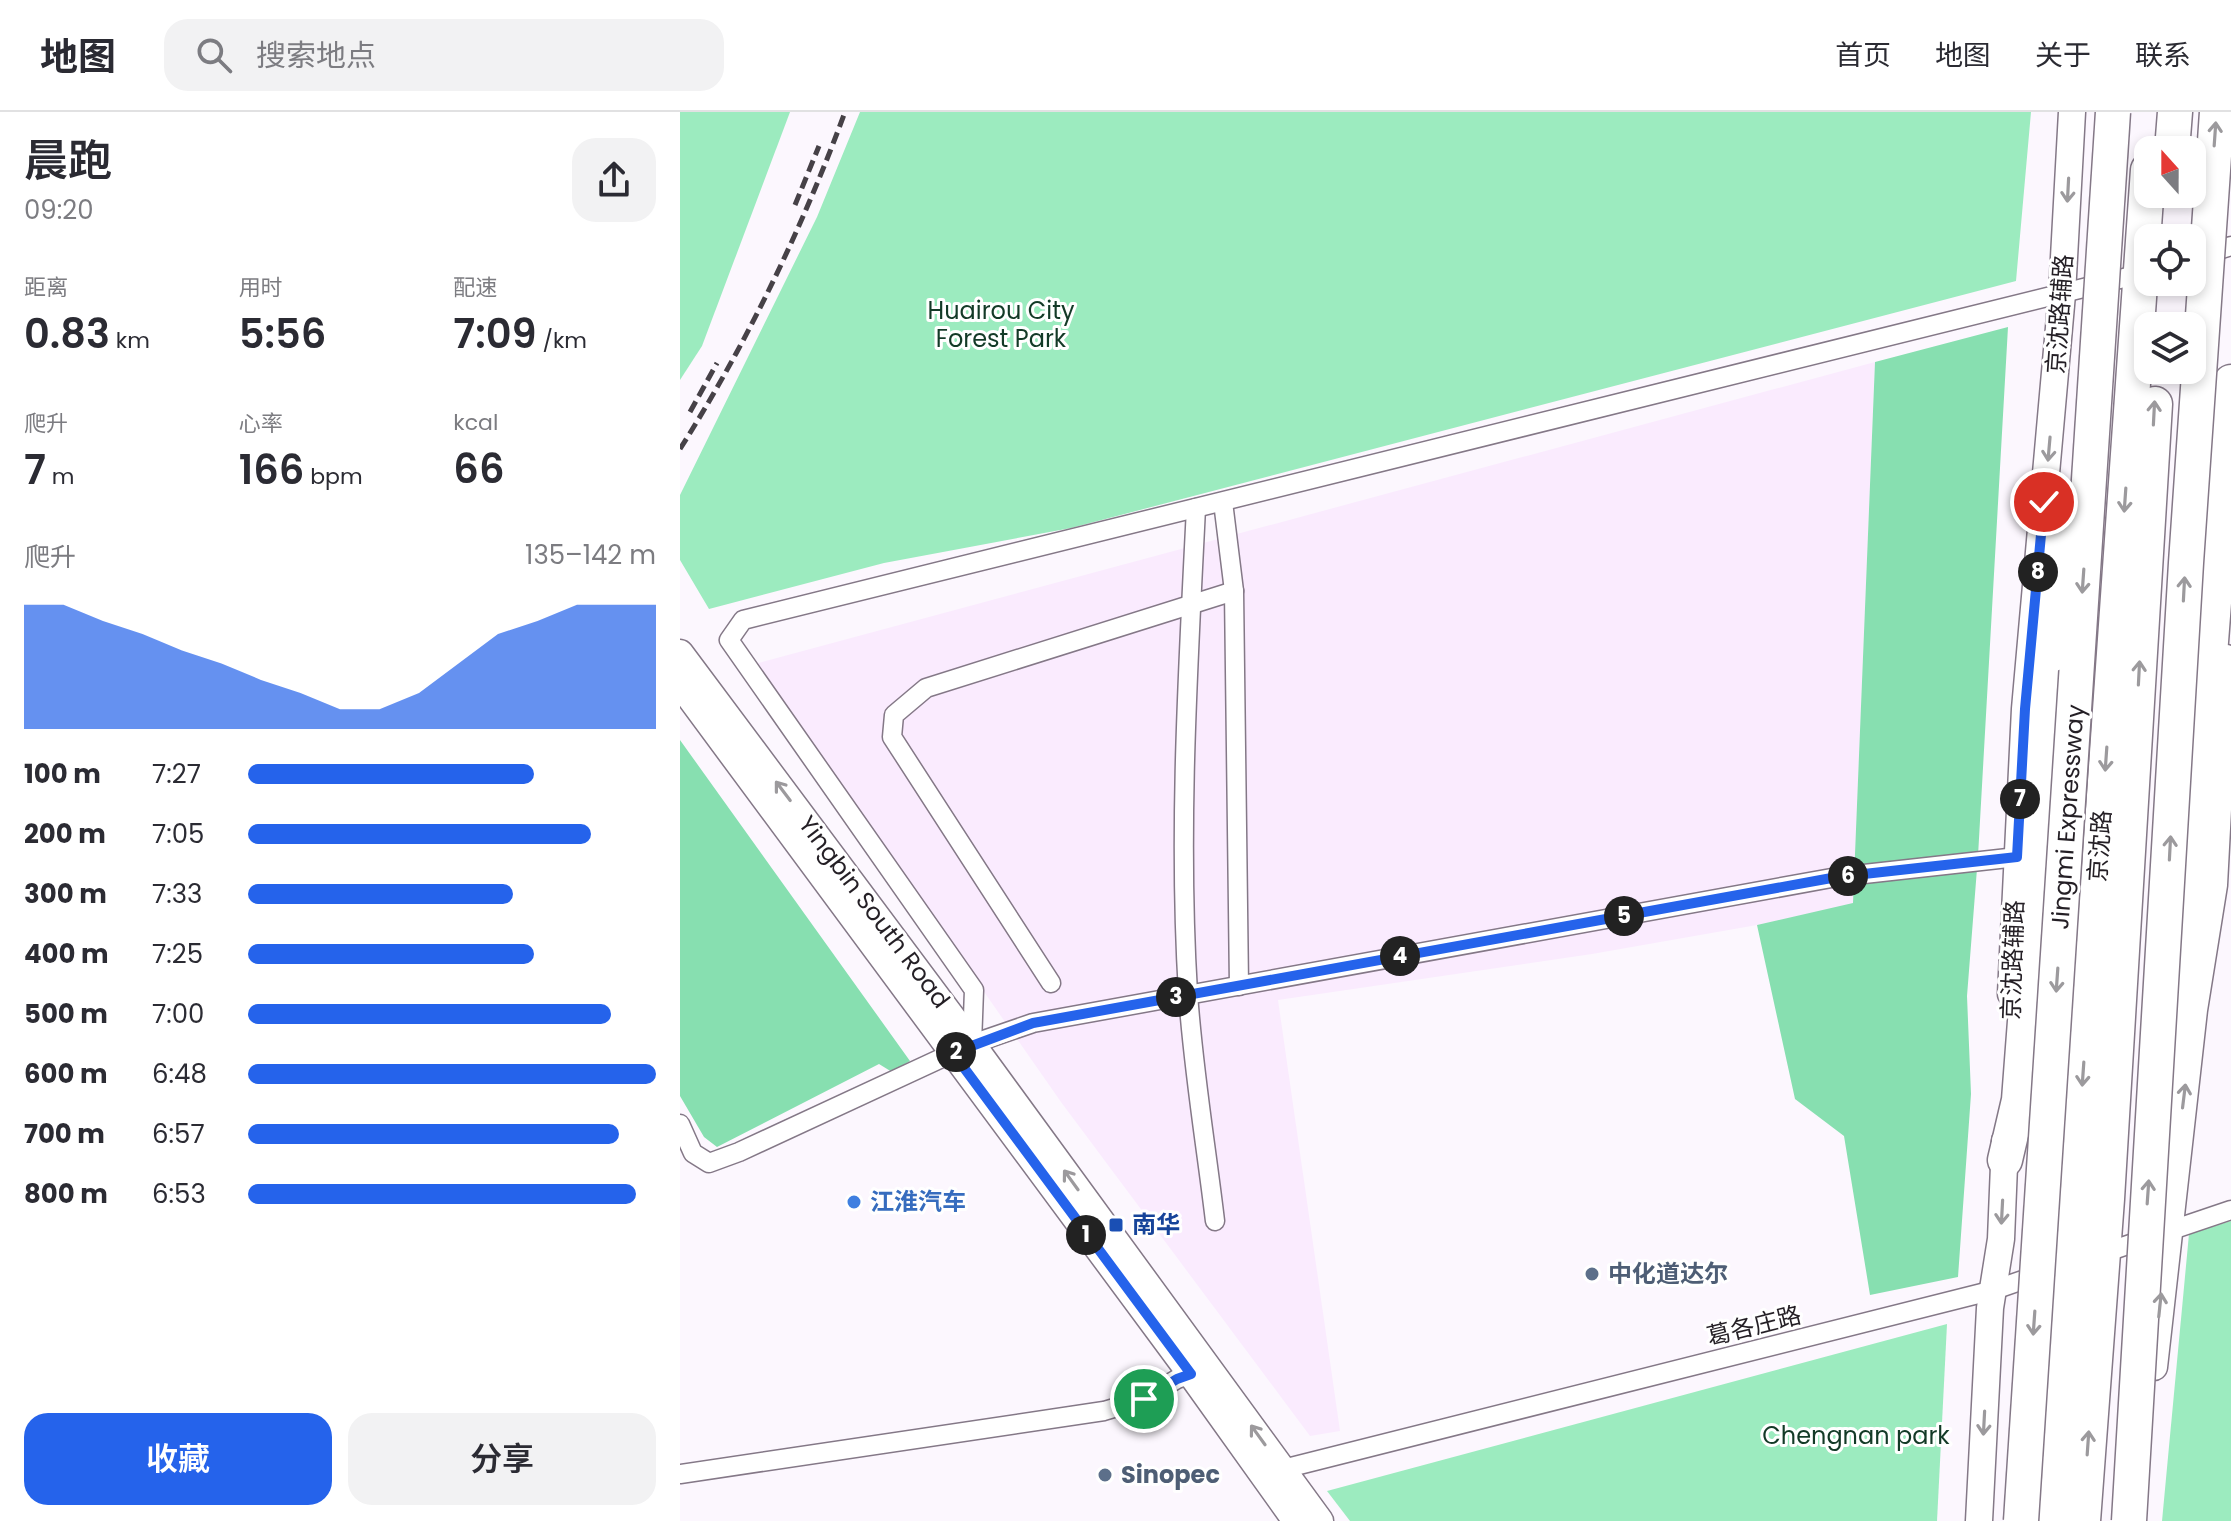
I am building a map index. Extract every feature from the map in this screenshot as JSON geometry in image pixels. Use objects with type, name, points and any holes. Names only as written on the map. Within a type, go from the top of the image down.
[{"type":"highway","points":[[2005,1160],[2019,1100],[2088,197],[2091,112]]},
{"type":"highway","name":"Jingmi Expressway","points":[[2021,1521],[2113,112]]},
{"type":"highway","points":[[2150,136],[2152,112]]},
{"type":"highway","points":[[2173,136],[2175,112]]},
{"type":"highway","points":[[2132,1521],[2186,563],[2217,112]]},
{"type":"highway","name":"京沈路","points":[[2083,1521],[2085,1259],[2078,1143],[2148,296]]},
{"type":"highway","points":[[2107,1199],[2128,1137],[2167,1058],[2177,1016],[2195,849],[2231,382]]},
{"type":"highway","name":"京沈路","points":[[2053,1521],[2085,1259],[2107,1199],[2156,384]]},
{"type":"highway","points":[[2022,1041],[2078,1143]]},
{"type":"street","name":"京沈路辅路","points":[[1979,1521],[1994,1290],[2001,1239],[2025,709],[2062,294],[2072,112]]},
{"type":"street","points":[[2206,254],[2231,246]]},
{"type":"street","points":[[963,1048],[974,990],[729,640],[743,620],[2062,294],[2134,279]]},
{"type":"street","points":[[1223,502],[1234,591],[1239,986]]},
{"type":"street","points":[[1196,508],[1184,884],[1188,995],[1215,1221]]},
{"type":"street","points":[[2132,1521],[2140,1498],[2194,1010],[2214,885],[2231,559]]},
{"type":"street","points":[[1051,983],[892,737],[894,715],[926,688],[1234,591]]},
{"type":"street","name":"Yingbin South Road","points":[[680,653],[1296,1521]]},
{"type":"street","name":"Yingbin South Road","points":[[680,684],[963,1048],[1320,1521]]},
{"type":"street","points":[[680,1124],[693,1153],[709,1163],[963,1048],[1033,1023],[1837,877],[2017,857]]},
{"type":"street","name":"葛各庄路","points":[[1283,1469],[1994,1290],[2231,1210]]},
{"type":"street","points":[[680,1474],[1104,1411],[1144,1399],[1191,1374]]},
{"type":"shaded area","points":[[1875,362],[1853,904],[1757,925],[1592,954],[1278,1000],[1340,1431],[1310,1436],[1061,1102],[755,664]]},
{"type":"green space","points":[[680,112],[790,112],[702,346],[680,380]]},
{"type":"green space","name":"Huairou City Forest Park","points":[[860,112],[2031,112],[2016,281],[1071,528],[884,563],[709,609],[680,560],[680,495],[817,217]]},
{"type":"green space","points":[[2008,327],[1978,856],[1967,996],[1971,1094],[1958,1277],[1870,1295],[1844,1136],[1795,1099],[1757,925],[1853,903],[1875,362]]},
{"type":"green space","points":[[680,740],[910,1061],[892,1072],[879,1064],[717,1147],[704,1137],[680,1096]]},
{"type":"green space","points":[[2231,1221],[2231,1521],[2162,1521],[2189,1234]]},
{"type":"green space","name":"Chengnan park","points":[[1947,1324],[1937,1521],[1350,1521],[1327,1491]]},
{"type":"railway","points":[[680,449],[772,285],[845,112]]},
{"type":"railway","points":[[795,205],[819,146]]},
{"type":"railway","points":[[690,412],[717,363]]},
{"type":"place","name":"江淮汽车","points":[[854,1202]]},
{"type":"place","name":"南华","points":[[1116,1225]]},
{"type":"place","name":"中化道达尔","points":[[1592,1274]]},
{"type":"place","name":"Sinopec","points":[[1105,1475]]},
{"type":"route","points":[[1144,1399],[1191,1374],[953,1053],[1033,1023],[1837,877],[2017,857],[2025,709],[2044,502]]}]
